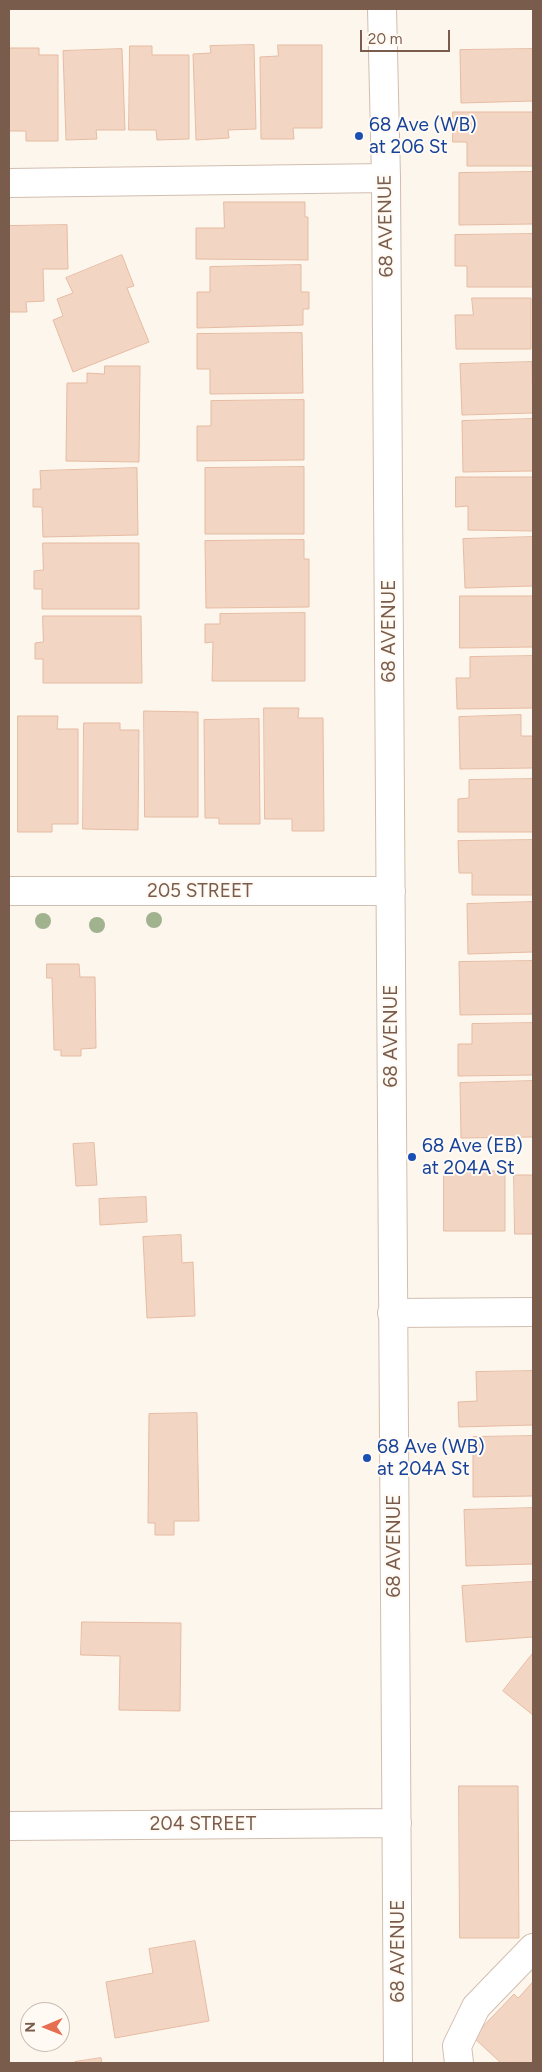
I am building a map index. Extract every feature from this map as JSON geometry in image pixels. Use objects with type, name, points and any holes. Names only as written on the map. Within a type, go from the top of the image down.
[{"type":"street","name":"68 AVENUE","points":[[382,9],[386,178],[398,2063]]},
{"type":"street","points":[[9,183],[386,178]]},
{"type":"street","name":"205 STREET","points":[[9,892],[391,891]]},
{"type":"street","points":[[392,1313],[533,1312]]},
{"type":"street","name":"204 STREET","points":[[9,1826],[397,1823]]},
{"type":"street","points":[[459,2063],[457,2046],[476,2006],[533,1948]]},
{"type":"building","points":[[254,45],[256,129],[228,130],[229,138],[196,140],[193,54],[211,53],[210,46]]},
{"type":"building","points":[[278,45],[322,45],[322,128],[293,128],[294,139],[261,139],[260,57],[278,56]]},
{"type":"building","points":[[130,46],[152,46],[152,55],[189,55],[189,139],[157,140],[156,130],[129,130]]},
{"type":"building","points":[[9,48],[39,48],[39,55],[58,55],[58,141],[26,141],[26,131],[9,131]]},
{"type":"building","points":[[122,49],[125,130],[96,130],[97,139],[66,140],[63,51]]},
{"type":"building","points":[[533,49],[533,101],[461,103],[460,50]]},
{"type":"building","points":[[453,112],[533,112],[533,166],[467,166],[467,142],[453,142]]},
{"type":"building","points":[[533,172],[533,224],[459,225],[459,173]]},
{"type":"building","points":[[224,202],[305,202],[305,217],[308,217],[308,260],[196,259],[196,228],[224,228]]},
{"type":"building","points":[[67,225],[68,269],[43,269],[44,301],[26,302],[27,312],[9,312],[9,226]]},
{"type":"building","points":[[533,234],[533,287],[467,287],[467,266],[455,266],[455,235]]},
{"type":"building","points":[[122,255],[134,286],[127,288],[149,342],[73,372],[53,320],[63,316],[57,299],[73,293],[66,278]]},
{"type":"building","points":[[301,265],[301,292],[309,292],[309,309],[303,309],[303,325],[197,328],[197,292],[210,292],[210,267]]},
{"type":"building","points":[[472,298],[531,298],[531,349],[456,349],[455,315],[473,315]]},
{"type":"building","points":[[302,333],[303,393],[210,394],[210,369],[197,369],[197,334]]},
{"type":"building","points":[[532,362],[533,413],[462,415],[460,364]]},
{"type":"building","points":[[105,366],[140,366],[139,462],[66,461],[67,383],[87,383],[87,373],[104,374]]},
{"type":"building","points":[[304,400],[304,460],[197,461],[197,426],[211,426],[211,401]]},
{"type":"building","points":[[533,419],[533,471],[463,472],[462,421]]},
{"type":"building","points":[[304,467],[304,534],[205,534],[205,468]]},
{"type":"building","points":[[137,468],[138,535],[43,537],[42,507],[33,507],[33,489],[41,489],[40,471]]},
{"type":"building","points":[[456,477],[533,477],[533,531],[468,530],[468,506],[456,507]]},
{"type":"building","points":[[533,537],[533,586],[465,588],[463,539]]},
{"type":"building","points":[[304,540],[304,559],[309,559],[309,607],[206,608],[205,541]]},
{"type":"building","points":[[43,543],[139,543],[139,609],[42,609],[42,589],[34,589],[34,571],[43,570]]},
{"type":"building","points":[[460,596],[533,596],[533,647],[460,648]]},
{"type":"building","points":[[305,613],[305,681],[212,681],[213,642],[205,643],[205,624],[220,624],[220,614]]},
{"type":"building","points":[[43,616],[141,616],[142,683],[43,683],[43,659],[35,659],[35,643],[43,642]]},
{"type":"building","points":[[533,656],[533,708],[457,709],[456,678],[470,678],[470,657]]},
{"type":"building","points":[[264,708],[299,708],[298,718],[323,718],[324,831],[292,831],[292,819],[265,819]]},
{"type":"building","points":[[144,711],[198,712],[198,817],[145,817]]},
{"type":"building","points":[[521,715],[521,736],[533,736],[533,768],[460,769],[459,717]]},
{"type":"building","points":[[18,716],[58,716],[57,729],[78,729],[78,824],[52,824],[52,832],[18,832]]},
{"type":"building","points":[[259,719],[260,824],[219,824],[219,818],[205,818],[204,720]]},
{"type":"building","points":[[84,723],[120,723],[120,730],[139,730],[138,830],[83,829]]},
{"type":"building","points":[[533,779],[533,832],[458,832],[458,799],[469,798],[469,780]]},
{"type":"building","points":[[533,840],[533,895],[472,895],[472,873],[459,873],[458,841]]},
{"type":"building","points":[[533,902],[533,952],[468,954],[467,904]]},
{"type":"building","points":[[533,961],[533,1014],[460,1015],[459,962]]},
{"type":"building","points":[[47,964],[79,964],[80,977],[95,977],[96,1048],[81,1049],[81,1056],[61,1056],[61,1050],[54,1050],[52,978],[47,978]]},
{"type":"building","points":[[533,1023],[533,1075],[458,1076],[458,1044],[472,1044],[472,1024]]},
{"type":"building","points":[[533,1081],[533,1137],[461,1138],[460,1083]]},
{"type":"building","points":[[94,1143],[97,1185],[76,1186],[73,1144]]},
{"type":"building","points":[[444,1171],[505,1171],[505,1231],[444,1231]]},
{"type":"building","points":[[514,1175],[533,1175],[533,1234],[515,1234]]},
{"type":"building","points":[[146,1197],[147,1222],[100,1225],[99,1199]]},
{"type":"building","points":[[181,1235],[182,1263],[193,1262],[195,1316],[147,1318],[143,1237]]},
{"type":"building","points":[[533,1371],[533,1425],[459,1427],[458,1402],[477,1401],[476,1372]]},
{"type":"building","points":[[197,1413],[199,1521],[174,1521],[174,1535],[155,1535],[155,1523],[148,1523],[149,1414]]},
{"type":"building","points":[[533,1436],[533,1496],[473,1497],[473,1437]]},
{"type":"building","points":[[533,1508],[533,1564],[466,1566],[464,1510]]},
{"type":"building","points":[[533,1582],[533,1637],[466,1642],[462,1586]]},
{"type":"building","points":[[82,1622],[181,1623],[180,1711],[119,1710],[120,1656],[81,1655]]},
{"type":"building","points":[[533,1653],[533,1715],[503,1691]]},
{"type":"building","points":[[459,1786],[518,1786],[519,1938],[460,1938]]},
{"type":"building","points":[[195,1941],[209,2021],[115,2038],[106,1982],[153,1973],[149,1949]]},
{"type":"building","points":[[533,1982],[533,2063],[501,2063],[473,2037],[514,1994],[518,1998]]},
{"type":"building","points":[[101,2058],[102,2063],[75,2063],[75,2062]]},
{"type":"place","name":"68 Ave (WB) at 206 St","points":[[359,136]]},
{"type":"place","name":"68 Ave (EB) at 204A St","points":[[412,1157]]},
{"type":"place","name":"68 Ave (WB) at 204A St","points":[[367,1458]]}]
